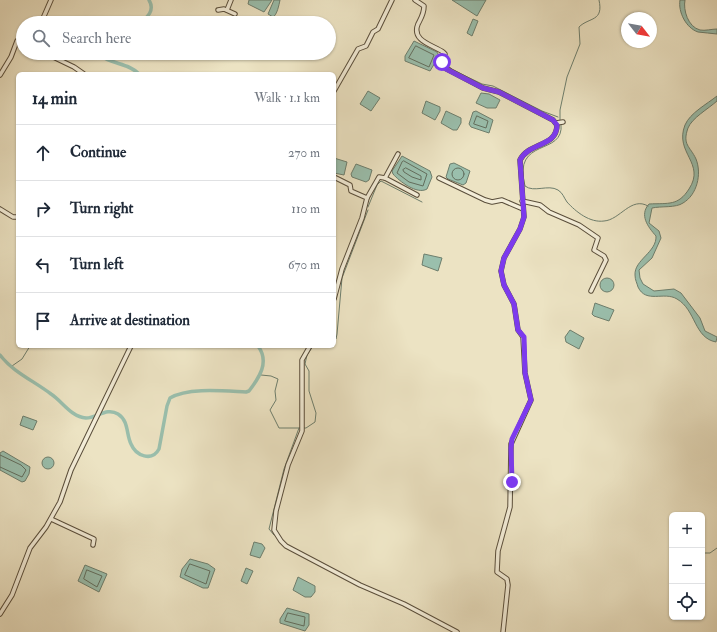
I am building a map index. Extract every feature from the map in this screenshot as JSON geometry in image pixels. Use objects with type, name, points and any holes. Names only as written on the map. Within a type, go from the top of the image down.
[{"type":"street","points":[[43,16],[51,0]]},
{"type":"street","points":[[227,10],[231,0]]},
{"type":"street","points":[[336,88],[358,49],[366,46],[373,32],[378,29],[392,0]]},
{"type":"street","points":[[415,0],[424,6],[424,12],[417,28],[419,38],[445,54],[442,62],[443,67],[483,88],[499,92],[559,123],[556,134],[552,139],[530,149],[520,160],[522,209],[524,214],[522,224],[504,258],[501,271],[504,285],[514,304],[518,330],[524,337],[525,373],[531,400],[511,444],[510,507],[498,555],[497,570],[507,579],[508,585],[503,632]]},
{"type":"street","points":[[218,10],[227,10],[235,14]]},
{"type":"street","points":[[0,74],[11,57],[16,44]]},
{"type":"street","points":[[60,60],[81,72]]},
{"type":"street","points":[[385,178],[398,154]]},
{"type":"street","points":[[336,178],[350,185],[349,190],[367,198]]},
{"type":"street","points":[[336,292],[342,269],[362,218],[367,198],[378,179],[385,178],[417,195]]},
{"type":"street","points":[[439,178],[485,200],[492,202],[502,200],[522,209]]},
{"type":"street","points":[[522,201],[540,205],[549,212],[579,225],[598,238],[594,250],[604,256],[606,260],[591,291]]},
{"type":"street","points":[[0,209],[13,217],[16,217]]},
{"type":"street","points":[[0,614],[12,595],[30,548],[51,519],[60,502],[65,485],[99,410],[130,348]]},
{"type":"street","points":[[309,348],[302,360],[302,428],[298,444],[290,458],[273,527],[281,541],[348,579],[404,604],[457,632]]},
{"type":"street","points":[[51,519],[94,539],[94,545]]},
{"type":"water","points":[[249,0],[272,0],[264,12],[248,4]]},
{"type":"water","points":[[274,0],[280,0],[277,12],[274,16],[268,14]]},
{"type":"water","points":[[452,0],[486,0],[477,16]]},
{"type":"water","points":[[680,0],[685,0],[687,18],[692,25],[700,30],[717,29],[717,34],[698,32],[690,27],[680,10]]},
{"type":"water","points":[[473,19],[478,21],[472,36],[467,33]]},
{"type":"water","points":[[414,41],[437,52],[439,56],[430,71],[405,61],[405,56]]},
{"type":"water","points":[[368,91],[380,98],[371,111],[360,104]]},
{"type":"water","points":[[481,93],[489,94],[500,100],[496,108],[487,108],[476,103]]},
{"type":"water","points":[[717,96],[717,101],[690,124],[686,134],[686,142],[698,165],[698,177],[695,190],[688,199],[680,205],[652,208],[649,223],[659,231],[661,238],[652,258],[639,270],[640,278],[643,284],[654,291],[674,289],[681,293],[700,318],[705,331],[717,337],[716,342],[703,335],[688,310],[677,299],[667,296],[650,296],[641,292],[635,275],[641,260],[653,247],[656,236],[646,221],[646,208],[649,204],[677,201],[689,189],[693,180],[694,172],[683,143],[685,125],[695,113]]},
{"type":"water","points":[[426,101],[440,107],[440,111],[435,120],[422,113]]},
{"type":"water","points":[[446,111],[461,118],[461,123],[457,130],[453,130],[441,123]]},
{"type":"water","points":[[476,111],[493,120],[489,133],[471,127],[469,124],[473,112]]},
{"type":"water","points":[[402,156],[430,171],[432,177],[427,189],[413,189],[393,174],[392,171]]},
{"type":"water","points":[[336,159],[347,162],[344,175],[336,173]]},
{"type":"water","points":[[454,163],[470,171],[466,183],[463,185],[446,177],[450,164]]},
{"type":"water","points":[[356,164],[372,170],[369,180],[366,182],[352,177],[351,174]]},
{"type":"water","points":[[424,254],[442,258],[438,271],[422,265]]},
{"type":"water","points":[[607,278],[612,280],[614,285],[612,290],[607,292],[602,290],[600,285],[602,280]]},
{"type":"water","points":[[595,303],[614,310],[609,321],[592,314]]},
{"type":"water","points":[[570,330],[584,338],[579,349],[566,342],[565,337]]},
{"type":"water","points":[[23,416],[37,421],[33,430],[20,425]]},
{"type":"water","points":[[3,451],[30,467],[29,474],[25,481],[22,482],[0,470],[0,453]]},
{"type":"water","points":[[46,457],[50,457],[54,463],[50,469],[46,469],[42,465],[42,461]]},
{"type":"water","points":[[254,542],[262,544],[265,548],[260,558],[250,555]]},
{"type":"water","points":[[190,559],[208,564],[215,569],[208,588],[203,588],[180,577],[182,569]]},
{"type":"water","points":[[85,565],[107,574],[99,592],[78,581]]},
{"type":"water","points":[[246,568],[253,571],[247,584],[241,581]]},
{"type":"water","points":[[298,577],[315,586],[315,592],[311,597],[305,597],[293,590]]},
{"type":"water","points":[[287,608],[309,614],[309,625],[305,631],[280,623],[280,619]]},
{"type":"waterway","points":[[148,16],[151,10],[149,0]]},
{"type":"waterway","points":[[560,121],[560,110],[567,77],[580,44],[579,27],[598,16],[600,7],[599,0]]},
{"type":"waterway","points":[[108,60],[130,67],[137,72]]},
{"type":"waterway","points":[[446,64],[453,70],[482,84],[493,86],[542,111],[558,117]]},
{"type":"waterway","points":[[561,124],[560,134],[555,141],[532,153],[526,160],[523,170],[525,186],[533,189],[554,188],[558,190],[567,202],[579,213],[589,219],[599,221],[610,220],[636,204],[648,206]]},
{"type":"waterway","points":[[368,207],[377,185],[381,181],[422,202]]},
{"type":"waterway","points":[[336,339],[342,278],[368,210]]},
{"type":"waterway","points":[[12,366],[22,359],[29,348]]},
{"type":"waterway","points":[[0,355],[11,366],[55,397],[76,415],[90,418],[106,412],[114,412],[118,414],[122,417],[126,424],[129,440],[133,448],[136,452],[144,456],[148,456],[156,453],[159,449],[167,406],[170,398],[187,392],[196,391],[249,391],[262,370],[263,358],[259,348]]},
{"type":"waterway","points":[[261,375],[271,376],[278,379],[275,391],[276,400],[270,410],[279,428],[306,428],[315,422],[316,413],[309,391],[309,371],[305,364],[307,355],[312,348]]},
{"type":"waterway","points":[[274,535],[269,529],[284,469],[299,428]]},
{"type":"waterway","points":[[705,553],[710,553],[717,548]]},
{"type":"route","points":[[442,62],[443,67],[446,69],[483,88],[499,92],[553,120],[557,125],[556,134],[550,141],[534,146],[520,160],[522,207],[524,217],[520,229],[507,251],[501,267],[504,285],[514,304],[518,330],[524,337],[523,358],[531,400],[529,407],[512,439],[512,482]]}]
